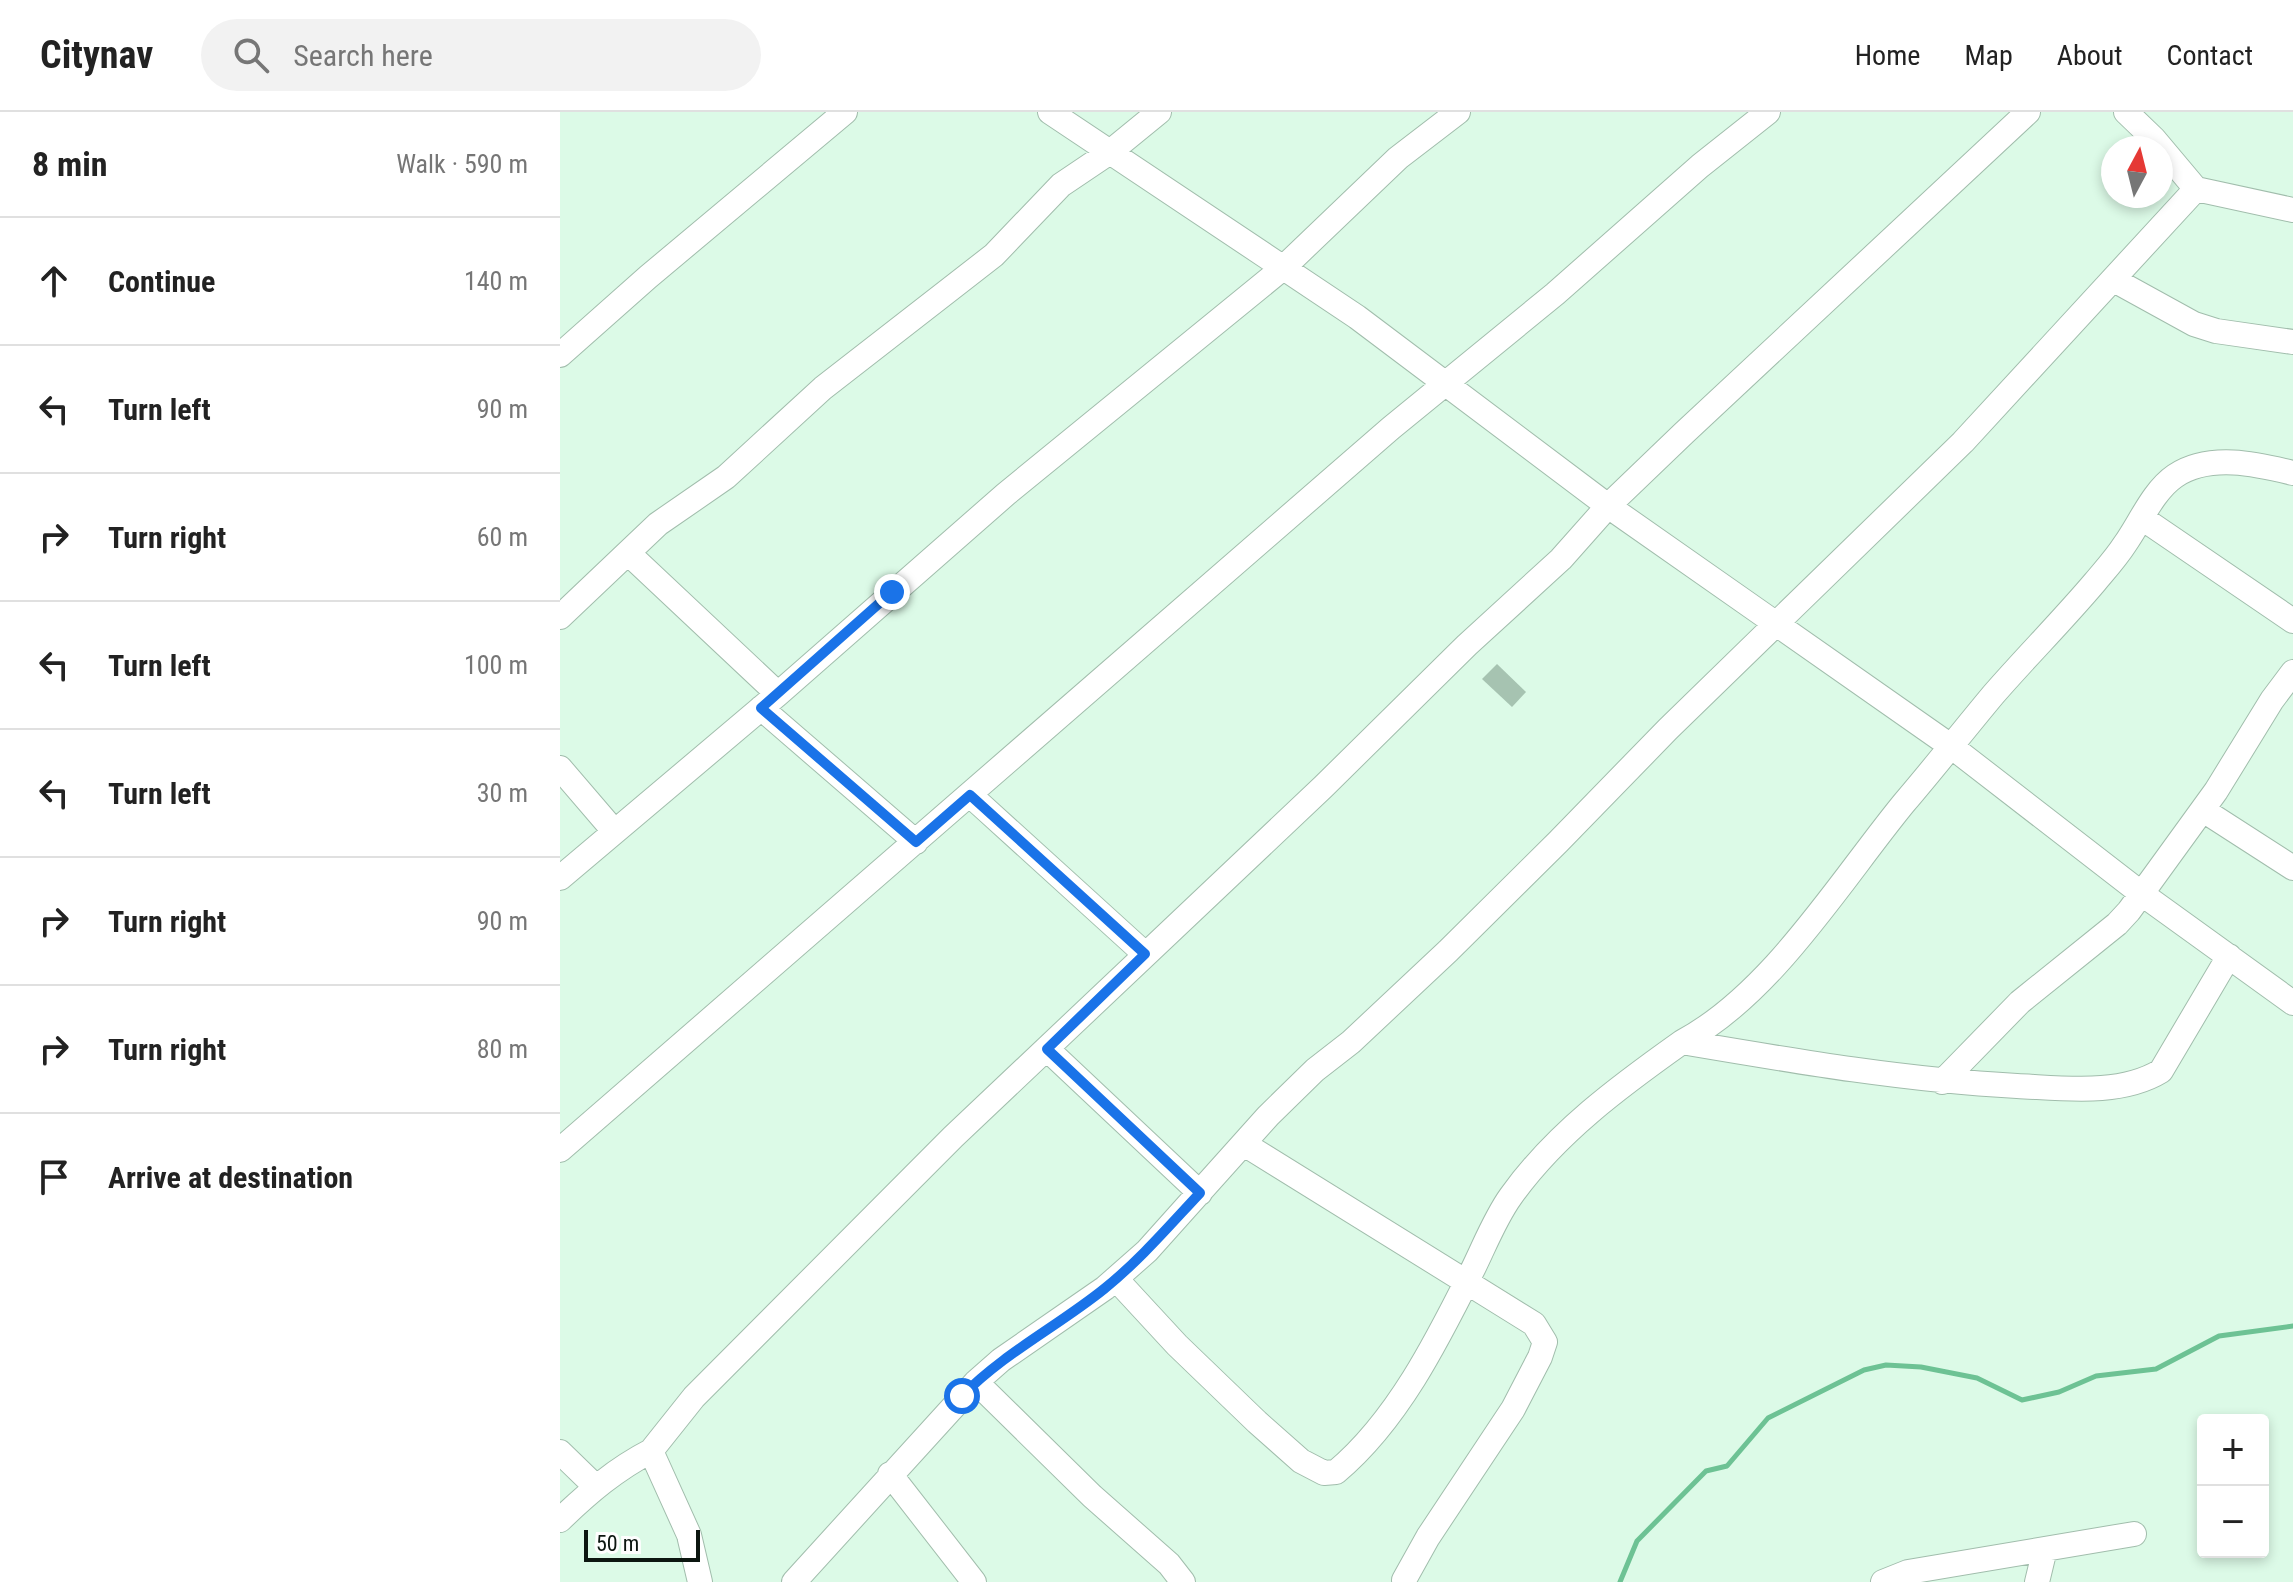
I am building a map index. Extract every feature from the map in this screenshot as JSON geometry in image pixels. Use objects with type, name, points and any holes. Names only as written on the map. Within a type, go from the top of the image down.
[{"type":"street","points":[[560,355],[845,112]]},
{"type":"street","points":[[1050,112],[1357,317],[1608,506],[1952,747],[2142,894],[2293,1003]]},
{"type":"street","points":[[560,617],[675,510],[726,477],[823,388],[994,255],[1061,185],[1110,152],[1159,112]]},
{"type":"street","points":[[560,878],[769,701],[961,532],[1283,268],[1398,158],[1458,112]]},
{"type":"street","points":[[560,1150],[1444,383],[1555,294],[1700,166],[1768,112]]},
{"type":"street","points":[[560,1520],[595,1486],[651,1451],[694,1397],[953,1137],[1561,559],[1608,506],[2028,112]]},
{"type":"street","points":[[2126,112],[2154,139],[2196,189],[2293,210]]},
{"type":"street","points":[[794,1582],[976,1382],[1001,1360],[1116,1279],[1147,1251],[1315,1070],[1351,1042],[1448,951],[1668,729],[1963,442],[2196,189]]},
{"type":"street","points":[[2114,280],[2168,311],[2216,331],[2293,342]]},
{"type":"street","points":[[1116,1279],[1177,1345],[1301,1461],[1330,1474],[1341,1468],[1394,1406],[1432,1352],[1511,1196],[1550,1149],[1594,1109],[1682,1042],[1709,1028],[1748,994],[1834,895],[1993,695],[2123,548],[2165,485],[2175,475],[2191,468],[2239,462],[2293,473]]},
{"type":"street","points":[[2142,518],[2293,621]]},
{"type":"street","points":[[628,553],[769,701],[916,842]]},
{"type":"street","points":[[1942,1082],[1997,1023],[2038,985],[2117,924],[2142,894],[2237,759],[2282,703],[2293,672]]},
{"type":"street","points":[[560,768],[614,831]]},
{"type":"street","points":[[970,795],[1145,954]]},
{"type":"street","points":[[2203,810],[2293,868]]},
{"type":"street","points":[[1682,1042],[1942,1082],[2110,1087],[2151,1077],[2169,1061],[2229,956]]},
{"type":"street","points":[[1047,1049],[1200,1193]]},
{"type":"street","points":[[1244,1144],[1534,1324],[1544,1336],[1544,1349],[1513,1409],[1428,1537],[1404,1580]]},
{"type":"street","points":[[976,1382],[1092,1496],[1169,1564],[1183,1582]]},
{"type":"street","points":[[651,1451],[689,1535],[700,1582]]},
{"type":"street","points":[[560,1452],[595,1486]]},
{"type":"street","points":[[890,1474],[974,1582]]},
{"type":"street","points":[[1883,1582],[1908,1572],[2134,1534]]},
{"type":"street","points":[[2037,1582],[2045,1549]]},
{"type":"building","points":[[1497,664],[1526,692],[1512,707],[1482,679]]},
{"type":"waterway","points":[[1620,1582],[1637,1541],[1706,1471],[1727,1466],[1768,1418],[1864,1370],[1886,1365],[1921,1367],[1977,1378],[2022,1400],[2059,1392],[2096,1376],[2156,1369],[2219,1336],[2293,1326]]},
{"type":"route","points":[[892,592],[761,708],[916,842],[970,795],[1145,954],[1047,1049],[1200,1193],[1147,1251],[1105,1288],[1001,1360],[962,1396]]}]
